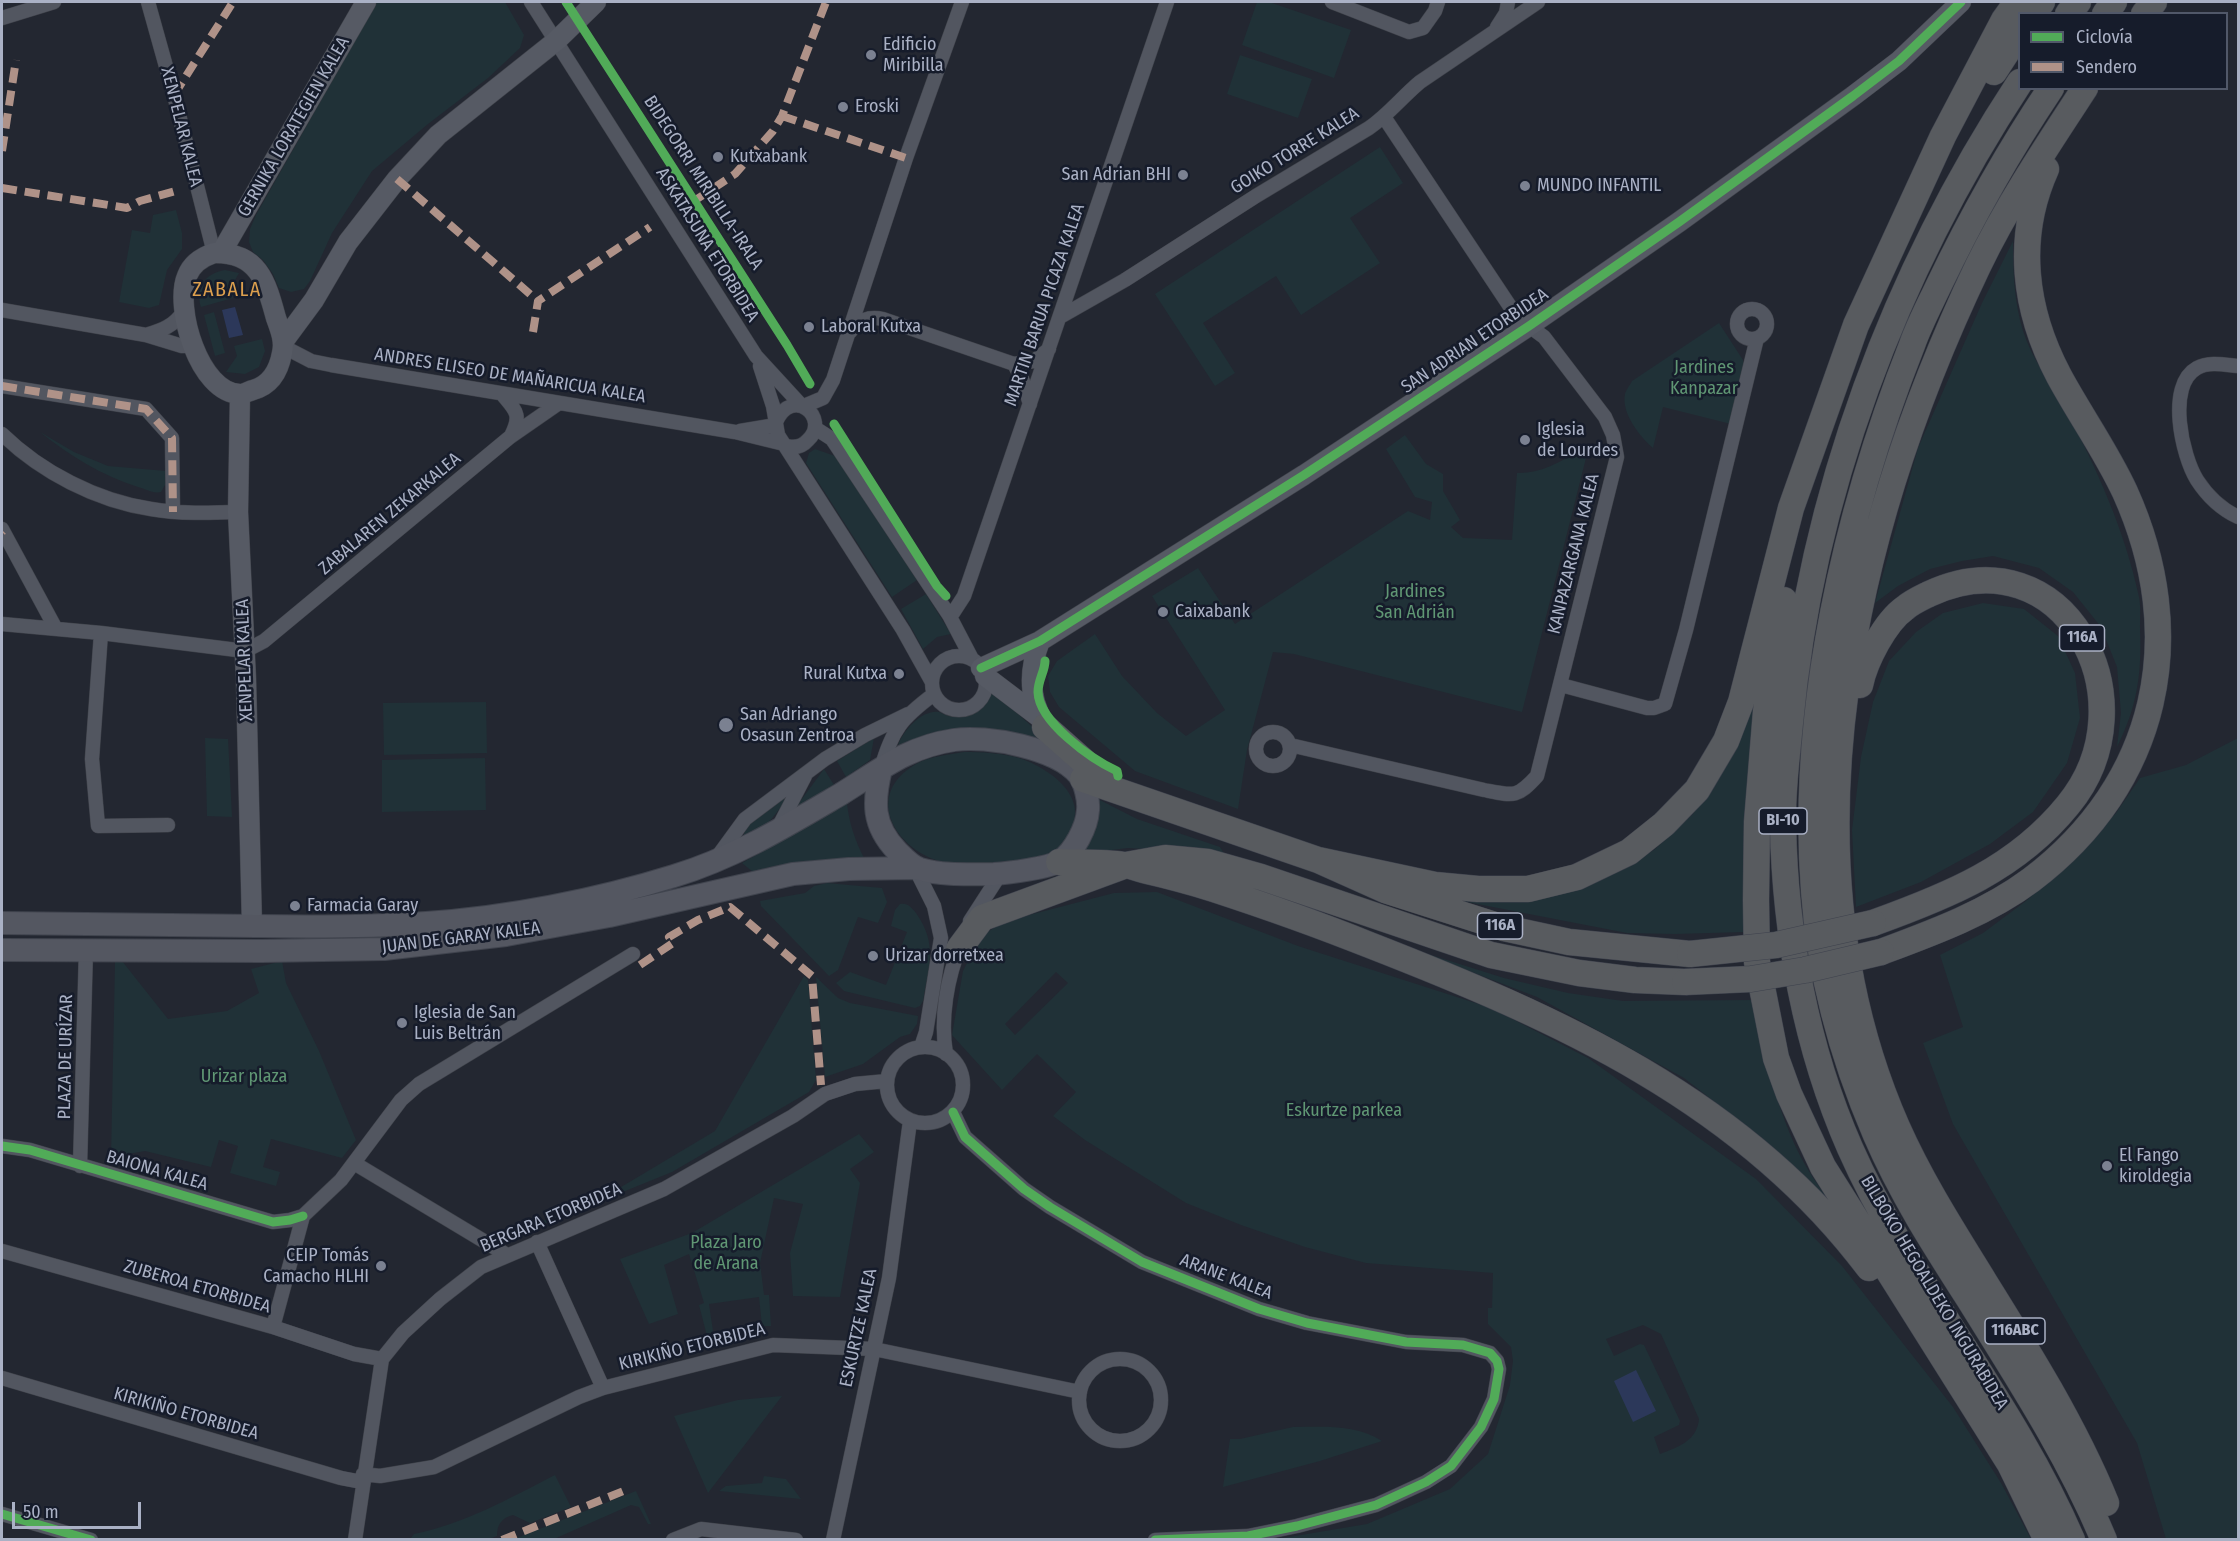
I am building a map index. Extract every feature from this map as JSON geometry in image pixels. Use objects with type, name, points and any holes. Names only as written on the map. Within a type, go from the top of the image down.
[{"type":"highway","points":[[1042,722],[1089,766],[1086,777],[1318,860],[1435,885],[1478,889],[1528,889],[1576,877],[1629,852],[1665,824],[1697,790],[1726,741],[1741,702],[1756,649],[1791,508],[1856,324],[1943,136],[2004,20],[2017,2]]},
{"type":"highway","points":[[1919,188],[1967,117],[2018,34]]},
{"type":"highway","name":"BILBOKO HEGOALDEKO INGURABIDEA","points":[[2018,84],[1983,137],[1932,232],[1885,335],[1856,418],[1833,494],[1812,581],[1794,680],[1783,822],[1787,897],[1801,991],[1822,1072],[1849,1146],[1875,1198],[1912,1262],[2029,1452],[2072,1539]]},
{"type":"highway","name":"BILBOKO HEGOALDEKO INGURABIDEA","points":[[2049,90],[1986,192],[1955,253],[1912,342],[1886,415],[1860,500],[1839,584],[1822,672],[1810,827],[1814,894],[1826,980],[1851,1071],[1876,1136],[1927,1233],[2062,1451],[2104,1539]]},
{"type":"highway","points":[[1837,800],[1843,708],[1852,656],[1884,509],[1907,436],[1929,377],[1980,264],[2041,154],[2084,90]]},
{"type":"highway","points":[[959,949],[982,918],[1126,865],[1165,858],[1208,862],[1360,909],[1491,955],[1579,973],[1635,980],[1685,982],[1750,979],[1805,970],[1881,952],[1938,931],[2030,881],[2064,853],[2085,831],[2120,781],[2142,732],[2158,661],[2156,588],[2140,527],[2120,482],[2049,356],[2030,300],[2027,243],[2038,186],[2090,90]]},
{"type":"highway","points":[[1825,409],[1792,557],[1766,711],[1757,822],[1757,962],[1776,1058],[1789,1094],[1818,1156],[1878,1256],[2010,1464],[2047,1539]]},
{"type":"highway","name":"116A","points":[[1318,860],[1385,890],[1504,928],[1569,942],[1690,954],[1776,945],[1873,923],[1926,903],[1986,875],[2038,839],[2070,804],[2097,752],[2102,723],[2102,692],[2093,657],[2076,628],[2053,604],[2033,591],[2014,584],[1990,581],[1965,582],[1941,589],[1904,608],[1870,654],[1860,681],[1837,800]]},
{"type":"highway","name":"116ABC","points":[[1837,800],[1838,857],[1846,954],[1858,1012],[1875,1068],[1898,1128],[1949,1224],[2065,1416],[2097,1481],[2121,1539]]},
{"type":"highway","points":[[1059,862],[1126,865],[1175,876],[1278,910],[1465,982],[1611,1052],[1672,1088],[1720,1121],[1783,1174],[1855,1249],[1911,1324],[1956,1376]]},
{"type":"main road","name":"GERNIKA LORATEGIEN KALEA","points":[[217,253],[366,2]]},
{"type":"main road","points":[[284,344],[267,286],[255,268],[239,255],[217,253],[200,258],[187,276],[183,312],[204,370],[225,389],[240,394],[261,388],[279,368],[284,344],[314,300],[348,242],[398,179],[438,135],[556,41],[596,2]]},
{"type":"main road","name":"SAN ADRIAN ETORBIDEA","points":[[979,668],[1040,640],[1295,480],[1528,326],[1679,222],[1853,96],[1899,61],[1961,2]]},
{"type":"main road","name":"XENPELAR KALEA","points":[[240,394],[238,512],[245,651],[252,926]]},
{"type":"main road","points":[[1040,640],[1031,687],[1042,722]]},
{"type":"main road","points":[[979,668],[1042,722],[1086,777],[1088,812],[1083,830],[1073,848],[1059,862],[1001,873],[972,874],[915,868],[886,839],[877,819],[874,796],[881,769],[896,758],[928,745],[958,739],[991,739],[1033,749],[1086,777]]},
{"type":"main road","name":"JUAN DE GARAY KALEA","points":[[2,923],[309,927],[428,923],[512,912],[597,897],[676,876],[712,863],[776,832],[881,769]]},
{"type":"main road","name":"JUAN DE GARAY KALEA","points":[[2,950],[384,949],[507,935],[793,874],[849,869],[915,868]]},
{"type":"street","points":[[2,18],[54,2]]},
{"type":"street","name":"XENPELAR KALEA","points":[[148,2],[217,253]]},
{"type":"street","name":"ASKATASUNA ETORBIDEA","points":[[531,2],[756,356],[802,406]]},
{"type":"street","points":[[815,428],[832,438],[949,615],[979,668],[983,693],[972,706],[954,709],[946,706],[933,688],[903,630],[778,435],[776,423],[779,415],[787,407],[802,406],[823,398],[830,388],[906,158],[962,2]]},
{"type":"street","name":"MARTIN BARUA PICAZA KALEA","points":[[949,615],[953,613],[964,596],[1167,2]]},
{"type":"street","points":[[1332,2],[1409,32],[1423,28],[1435,11],[1438,2]]},
{"type":"street","points":[[1368,15],[1373,2]]},
{"type":"street","points":[[1496,30],[1506,13],[1508,2]]},
{"type":"street","name":"GOIKO TORRE KALEA","points":[[1060,316],[1125,280],[1384,117],[1404,95],[1420,82],[1538,2]]},
{"type":"street","name":"KANPAZARGANA KALEA","points":[[1290,745],[1507,795],[1523,792],[1537,776],[1617,457],[1613,435],[1605,417],[1544,337],[1528,326],[1513,311],[1384,117]]},
{"type":"street","points":[[865,286],[866,304],[871,312],[883,319]]},
{"type":"street","points":[[2,310],[146,335],[182,346],[194,346]]},
{"type":"street","points":[[146,335],[165,329],[178,320],[183,312]]},
{"type":"street","points":[[849,333],[857,323],[874,317],[1014,364],[1034,361],[1049,349]]},
{"type":"street","points":[[1561,685],[1647,708],[1665,704],[1757,338]]},
{"type":"street","name":"ANDRES ELISEO DE MAÑARICUA KALEA","points":[[284,344],[310,361],[735,432],[786,445]]},
{"type":"street","name":"ASKATASUNA ETORBIDEA","points":[[756,356],[768,387],[776,423]]},
{"type":"street","points":[[1014,364],[1022,379],[1030,404]]},
{"type":"street","points":[[2238,366],[2212,364],[2197,367],[2186,377],[2179,403],[2181,431],[2187,458],[2196,479],[2212,500],[2227,512],[2238,517]]},
{"type":"street","points":[[2,386],[146,409],[172,438],[173,512]]},
{"type":"street","points":[[502,394],[516,410],[518,422],[510,438]]},
{"type":"street","name":"ZABALAREN ZEKARKALEA","points":[[245,651],[264,641],[510,438],[559,403]]},
{"type":"street","points":[[786,445],[797,447],[805,444],[812,436],[815,428],[813,415],[802,406]]},
{"type":"street","name":"ANDRES ELISEO DE MAÑARICUA KALEA","points":[[735,432],[776,423]]},
{"type":"street","points":[[2,434],[47,470],[110,499],[173,512],[238,512]]},
{"type":"street","points":[[2,529],[56,629]]},
{"type":"street","points":[[2,624],[100,633],[245,651]]},
{"type":"street","points":[[100,633],[92,759],[98,826],[168,825]]},
{"type":"street","points":[[881,769],[888,742],[908,714],[933,688],[933,673],[938,665],[945,659],[963,656],[979,668]]},
{"type":"street","points":[[712,863],[725,849],[745,819],[808,772],[865,735],[908,714]]},
{"type":"street","points":[[776,832],[808,772]]},
{"type":"street","points":[[915,868],[934,906],[941,938],[926,1032],[921,1047]]},
{"type":"street","points":[[946,1053],[942,1033],[959,949],[972,917],[1001,873]]},
{"type":"street","name":"PLAZA DE URÍZAR","points":[[80,1166],[86,949]]},
{"type":"street","points":[[273,1327],[303,1215],[341,1180],[401,1101],[419,1084],[633,954]]},
{"type":"street","points":[[921,1047],[934,1048],[946,1053],[958,1065],[962,1077],[961,1099],[953,1112],[942,1120],[922,1124],[910,1121],[893,1107],[888,1094],[887,1081],[895,1062],[910,1050],[921,1047]]},
{"type":"street","name":"BERGARA ETORBIDEA","points":[[355,1539],[362,1478],[382,1359],[403,1333],[440,1299],[481,1267],[664,1189],[793,1116],[825,1094],[855,1084],[887,1081]]},
{"type":"street","name":"ARANE KALEA","points":[[953,1112],[966,1137],[1024,1189],[1142,1262],[1260,1309],[1307,1323],[1406,1342],[1463,1345],[1490,1353],[1497,1361],[1494,1399],[1481,1427],[1451,1466],[1426,1482],[1376,1505],[1297,1526],[1248,1536],[1155,1539]]},
{"type":"street","name":"ESKURTZE KALEA","points":[[833,1539],[889,1278],[910,1121]]},
{"type":"street","name":"BAIONA KALEA","points":[[2,1146],[30,1150],[273,1222],[290,1220],[303,1215]]},
{"type":"street","points":[[354,1163],[507,1255]]},
{"type":"street","points":[[537,1242],[603,1388]]},
{"type":"street","name":"ZUBEROA ETORBIDEA","points":[[2,1251],[273,1327],[354,1354],[382,1359]]},
{"type":"street","name":"KIRIKIÑO ETORBIDEA","points":[[2,1378],[341,1478],[380,1476],[434,1467],[579,1397],[603,1388],[773,1345],[874,1349],[1080,1392]]},
{"type":"street","points":[[1116,1359],[1130,1360],[1142,1365],[1155,1379],[1161,1398],[1160,1411],[1154,1423],[1145,1433],[1132,1439],[1119,1441],[1105,1438],[1093,1431],[1084,1420],[1080,1406],[1080,1392],[1085,1380],[1093,1370],[1104,1362],[1116,1359]]},
{"type":"street","points":[[2,1514],[91,1539]]},
{"type":"street","points":[[673,1539],[701,1529],[796,1539]]},
{"type":"green space","points":[[377,2],[505,2],[524,35],[520,48],[488,78],[372,171],[332,233],[310,281],[304,289],[291,292],[279,288],[263,260],[253,252],[249,242],[250,229]]},
{"type":"green space","points":[[1257,2],[1269,2],[1351,30],[1334,78],[1242,45]]},
{"type":"green space","points":[[1240,55],[1312,79],[1298,118],[1227,94]]},
{"type":"green space","points":[[1380,147],[1403,183],[1350,218],[1380,263],[1301,315],[1276,276],[1203,323],[1235,373],[1215,386],[1155,294]]},
{"type":"green space","points":[[176,210],[182,233],[182,249],[167,270],[159,305],[149,308],[119,302],[132,230],[150,233],[153,215]]},
{"type":"green space","points":[[2013,241],[2015,286],[2023,331],[2031,351],[2064,407],[2098,476],[2118,523],[2139,597],[2140,645],[2137,690],[2134,704],[2117,747],[2121,713],[2117,667],[2101,627],[2073,592],[2039,568],[1993,556],[1962,561],[1930,569],[1898,586],[1875,603],[1918,448],[1982,303]]},
{"type":"green space","points":[[225,270],[239,273],[231,287],[233,298],[201,307],[199,294],[203,282],[212,274]]},
{"type":"green space","points":[[214,312],[225,353],[215,356],[204,315]]},
{"type":"green space","name":"Jardines Kanpazar","points":[[1719,323],[1743,360],[1746,370],[1731,424],[1663,407],[1653,448],[1637,431],[1629,417],[1625,401],[1626,391],[1632,381]]},
{"type":"green space","points":[[262,339],[265,351],[259,367],[245,374],[226,372],[237,356],[234,346]]},
{"type":"green space","points":[[40,432],[74,452],[108,466],[166,471],[165,485],[161,492],[155,492],[111,477],[74,457]]},
{"type":"green space","name":"Jardines San Adrián","points":[[1405,435],[1426,464],[1443,474],[1443,491],[1460,520],[1451,527],[1463,538],[1512,540],[1517,473],[1540,470],[1577,452],[1587,454],[1522,712],[1294,654],[1273,652],[1247,750],[1238,809],[1135,771],[1059,707],[1050,692],[1048,676],[1057,661],[1095,634],[1122,676],[1157,713],[1186,736],[1225,710],[1152,596],[1198,568],[1235,624],[1408,511],[1430,520],[1432,502],[1415,497],[1386,449]]},
{"type":"green space","points":[[815,449],[835,456],[917,580],[892,597],[806,463],[809,453]]},
{"type":"green space","points":[[926,594],[951,634],[937,637],[923,649],[901,609]]},
{"type":"green space","points":[[1983,603],[2024,609],[2058,636],[2075,673],[2080,718],[2067,763],[2033,812],[1990,844],[1921,882],[1856,907],[1852,830],[1861,757],[1873,702],[1889,661],[1916,632],[1943,613]]},
{"type":"green space","points":[[992,690],[1039,733],[1038,741],[936,732],[898,745],[904,734],[920,717],[933,712],[955,717],[969,715],[986,703]]},
{"type":"green space","points":[[1758,692],[1745,932],[1627,933],[1462,901],[1522,902],[1575,888],[1611,874],[1654,850],[1693,814],[1730,759]]},
{"type":"green space","points":[[486,702],[487,753],[384,755],[383,703]]},
{"type":"green space","points":[[205,738],[228,739],[232,817],[207,816]]},
{"type":"green space","points":[[874,738],[870,760],[846,777],[837,761]]},
{"type":"green space","name":"El Fango kiroldegia","points":[[2238,738],[2238,1539],[2166,1539],[2137,1443],[1953,1124],[1923,1043],[1963,1027],[1940,955],[1983,933],[2026,901],[2076,856],[2116,813],[2140,778],[2186,765]]},
{"type":"green space","points":[[964,752],[992,753],[1019,758],[1041,768],[1061,782],[1073,802],[1075,813],[1073,825],[1062,844],[1047,855],[1028,861],[973,865],[939,861],[909,844],[898,832],[891,818],[888,804],[891,790],[900,776],[921,761]]},
{"type":"green space","points":[[485,758],[486,810],[382,812],[382,760]]},
{"type":"green space","points":[[824,769],[834,785],[796,807]]},
{"type":"green space","points":[[794,791],[765,827],[742,840],[747,824]]},
{"type":"green space","points":[[1092,796],[1137,819],[1220,847],[1225,855],[1128,848],[1078,854]]},
{"type":"green space","points":[[847,803],[853,831],[864,858],[793,863],[753,872],[742,863]]},
{"type":"green space","points":[[827,883],[882,888],[887,902],[878,923],[858,917],[838,970],[829,976],[761,906],[760,901],[805,893],[814,886]]},
{"type":"green space","name":"Eskurtze parkea","points":[[1157,892],[1298,946],[1491,1008],[1588,1058],[1756,1179],[1842,1266],[1953,1407],[2001,1483],[2031,1539],[1277,1539],[1367,1524],[1450,1489],[1488,1454],[1510,1385],[1513,1361],[1511,1347],[1488,1324],[1488,1308],[1492,1308],[1493,1273],[1366,1263],[1305,1247],[1186,1203],[1085,1140],[1053,1116],[1076,1092],[1037,1054],[1002,1090],[952,1035],[963,971],[975,947],[985,934],[1002,922],[1114,893]],"holes":[[[1056,972],[1068,983],[1015,1035],[1005,1024]],[[1643,1325],[1661,1334],[1699,1419],[1691,1438],[1680,1446],[1660,1454],[1654,1437],[1679,1425],[1680,1421],[1644,1345],[1640,1344],[1614,1356],[1606,1339]]]},
{"type":"green space","points":[[900,904],[909,906],[916,913],[923,924],[929,945],[929,966],[923,1001],[915,1008],[844,991],[836,983],[850,972],[886,985],[907,932],[891,926],[895,910]]},
{"type":"green space","points":[[1412,949],[1504,978],[1568,993],[1623,1001],[1753,1000],[1775,1091],[1790,1135],[1812,1176],[1846,1221],[1766,1142],[1684,1078],[1537,997]]},
{"type":"green space","name":"Urizar plaza","points":[[122,961],[168,1019],[227,1011],[259,993],[251,969],[282,961],[286,983],[319,1051],[356,1140],[342,1158],[271,1139],[263,1167],[280,1172],[276,1186],[230,1173],[238,1146],[219,1140],[211,1167],[145,1151],[111,1157],[115,962]]},
{"type":"green space","points":[[804,976],[808,980],[816,1080],[809,1092],[672,1172],[507,1239],[502,1237],[606,1196],[715,1131]]},
{"type":"green space","points":[[816,977],[838,998],[850,1003],[918,1016],[917,1024],[910,1034],[900,1037],[863,1064],[825,1077]]},
{"type":"green space","name":"Plaza Jaro de Arana","points":[[859,1134],[874,1152],[850,1169],[860,1183],[840,1297],[793,1296],[790,1253],[803,1204],[774,1198],[760,1263],[764,1295],[769,1295],[771,1326],[762,1326],[759,1297],[709,1304],[713,1331],[707,1336],[699,1305],[704,1303],[689,1254],[664,1265],[678,1314],[649,1324],[620,1259],[692,1233]]},
{"type":"green space","points":[[782,1396],[708,1493],[674,1416],[738,1400]]},
{"type":"green space","points":[[1293,1427],[1351,1429],[1382,1441],[1320,1461],[1223,1487],[1230,1439],[1240,1439]]},
{"type":"green space","points":[[555,1475],[571,1507],[530,1523],[513,1515],[509,1516],[499,1525],[497,1536],[489,1539],[410,1539],[414,1534],[451,1524],[486,1509]]},
{"type":"green space","points":[[764,1476],[786,1479],[801,1499],[719,1491],[726,1486],[762,1483]]},
{"type":"green space","points":[[636,1491],[651,1524],[648,1524],[639,1507],[631,1505],[554,1539],[514,1539]]},
{"type":"water","points":[[235,307],[243,335],[229,338],[222,310]]},
{"type":"water","points":[[1636,1370],[1656,1411],[1633,1422],[1614,1381]]},
{"type":"marked path","points":[[174,95],[233,2]]},
{"type":"marked path","points":[[694,201],[735,174],[773,131],[782,116],[826,2]]},
{"type":"marked path","points":[[2,151],[16,60]]},
{"type":"marked path","points":[[782,116],[906,158]]},
{"type":"marked path","points":[[397,179],[538,301]]},
{"type":"marked path","points":[[2,188],[127,208],[140,201],[179,190]]},
{"type":"marked path","points":[[533,332],[538,301],[650,227]]},
{"type":"marked path","points":[[525,381],[526,372]]},
{"type":"marked path","points":[[2,386],[146,409],[172,438],[173,512]]},
{"type":"marked path","points":[[640,965],[673,943],[669,937],[698,920],[730,907],[812,976],[821,1085]]},
{"type":"marked path","points":[[502,1540],[626,1490]]},
{"type":"cycle path","name":"BIDEGORRI MIRIBILLA-IRALA","points":[[566,2],[810,384]]},
{"type":"cycle path","points":[[981,668],[1040,641],[1304,475],[1529,326],[1679,222],[1853,96],[1899,61],[1961,2]]},
{"type":"cycle path","points":[[834,424],[937,586],[946,596]]},
{"type":"cycle path","points":[[1045,661],[1038,692],[1047,715],[1068,738],[1094,758],[1117,771],[1118,776]]},
{"type":"cycle path","points":[[953,1112],[965,1137],[1024,1189],[1142,1262],[1259,1309],[1307,1323],[1406,1342],[1463,1345],[1490,1353],[1497,1361],[1499,1369],[1494,1399],[1481,1427],[1451,1466],[1426,1482],[1376,1505],[1297,1526],[1248,1536],[1155,1540]]},
{"type":"cycle path","points":[[2,1146],[30,1150],[273,1222],[303,1216]]},
{"type":"cycle path","points":[[2,1514],[91,1540]]},
{"type":"place","name":"Edificio Miribilla","points":[[871,55]]},
{"type":"place","name":"Eroski","points":[[843,107]]},
{"type":"place","name":"Kutxabank","points":[[718,157]]},
{"type":"place","name":"San Adrian BHI","points":[[1183,175]]},
{"type":"place","name":"MUNDO INFANTIL","points":[[1525,186]]},
{"type":"place","name":"Laboral Kutxa","points":[[809,327]]},
{"type":"place","name":"Iglesia de Lourdes","points":[[1525,440]]},
{"type":"place","name":"Caixabank","points":[[1163,612]]},
{"type":"place","name":"Rural Kutxa","points":[[899,674]]},
{"type":"place","name":"San Adriango Osasun Zentroa","points":[[726,725]]},
{"type":"place","name":"Farmacia Garay","points":[[295,906]]},
{"type":"place","name":"Urizar dorretxea","points":[[873,956]]},
{"type":"place","name":"Iglesia de San Luis Beltrán","points":[[402,1023]]},
{"type":"place","name":"El Fango kiroldegia","points":[[2107,1166]]},
{"type":"place","name":"CEIP Tomás Camacho HLHI","points":[[381,1266]]},
{"type":"district","name":"ZABALA","points":[[227,290]]}]
